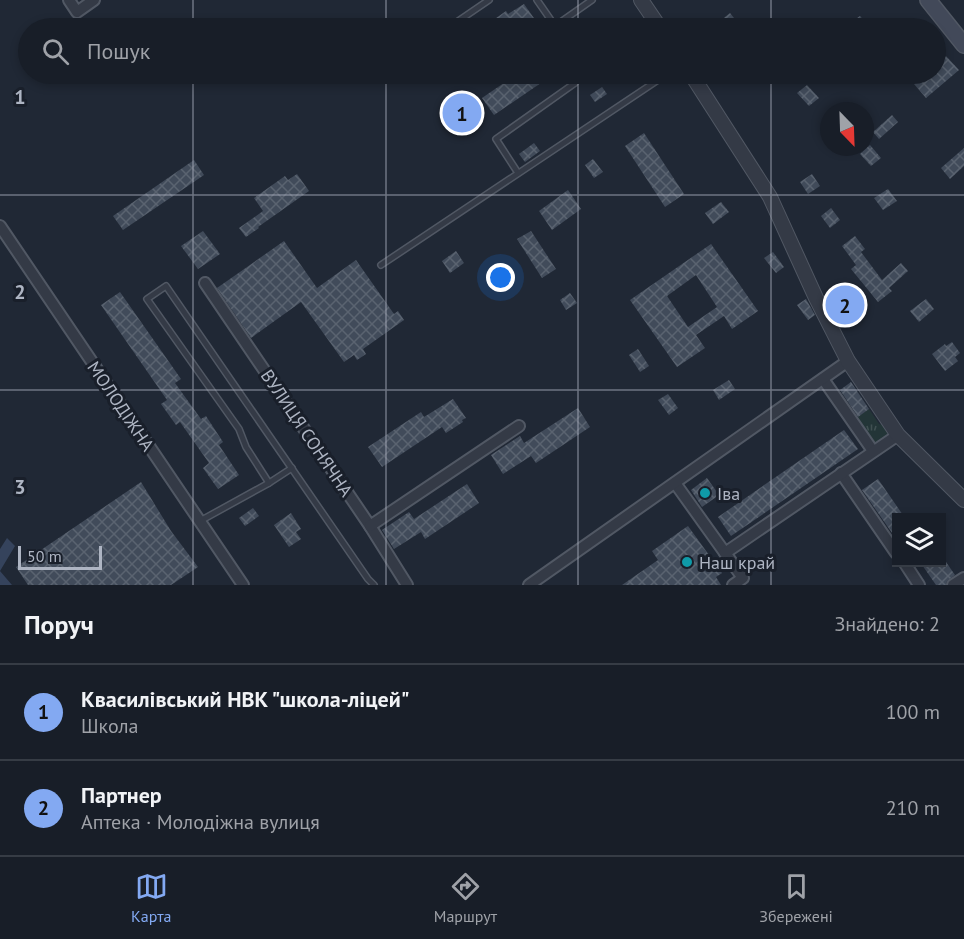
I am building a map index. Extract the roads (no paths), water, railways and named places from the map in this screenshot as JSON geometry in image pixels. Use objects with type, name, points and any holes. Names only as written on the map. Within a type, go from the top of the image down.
[{"type":"main road","points":[[928,0],[942,18]]},
{"type":"main road","points":[[946,22],[964,45]]},
{"type":"street","points":[[69,0],[77,12],[94,0]]},
{"type":"street","points":[[641,0],[653,18]]},
{"type":"street","points":[[697,84],[770,197],[816,298],[848,361],[898,435],[964,500]]},
{"type":"street","name":"МОЛОДІЖНА","points":[[0,226],[243,585]]},
{"type":"street","name":"ВУЛИЦЯ СОНЯЧНА","points":[[205,283],[370,526],[407,585]]},
{"type":"street","points":[[529,585],[848,361]]},
{"type":"street","points":[[823,379],[873,451]]},
{"type":"street","points":[[370,526],[519,426]]},
{"type":"street","points":[[725,553],[898,435]]},
{"type":"street","points":[[841,473],[892,545]]},
{"type":"street","points":[[675,483],[743,578],[733,585]]},
{"type":"street","points":[[907,567],[919,585]]},
{"type":"street","points":[[953,585],[964,578]]},
{"type":"lane","points":[[463,18],[489,0]]},
{"type":"lane","points":[[537,0],[550,18]]},
{"type":"lane","points":[[568,18],[592,0]]},
{"type":"lane","points":[[518,173],[496,139],[574,84]]},
{"type":"lane","points":[[381,265],[652,84]]},
{"type":"lane","points":[[269,483],[246,447],[239,429],[147,299],[166,286],[374,585]]},
{"type":"lane","points":[[200,521],[292,468]]},
{"type":"water","points":[[7,538],[15,546],[0,571],[0,549]]},
{"type":"water","points":[[0,571],[12,585],[0,585]]},
{"type":"place","name":"Квасилівський НВК \"школа-ліцей\"","points":[[462,113]]},
{"type":"place","name":"Партнер","points":[[845,305]]},
{"type":"place","name":"Іва","points":[[705,493]]},
{"type":"place","name":"Наш край","points":[[687,562]]}]
